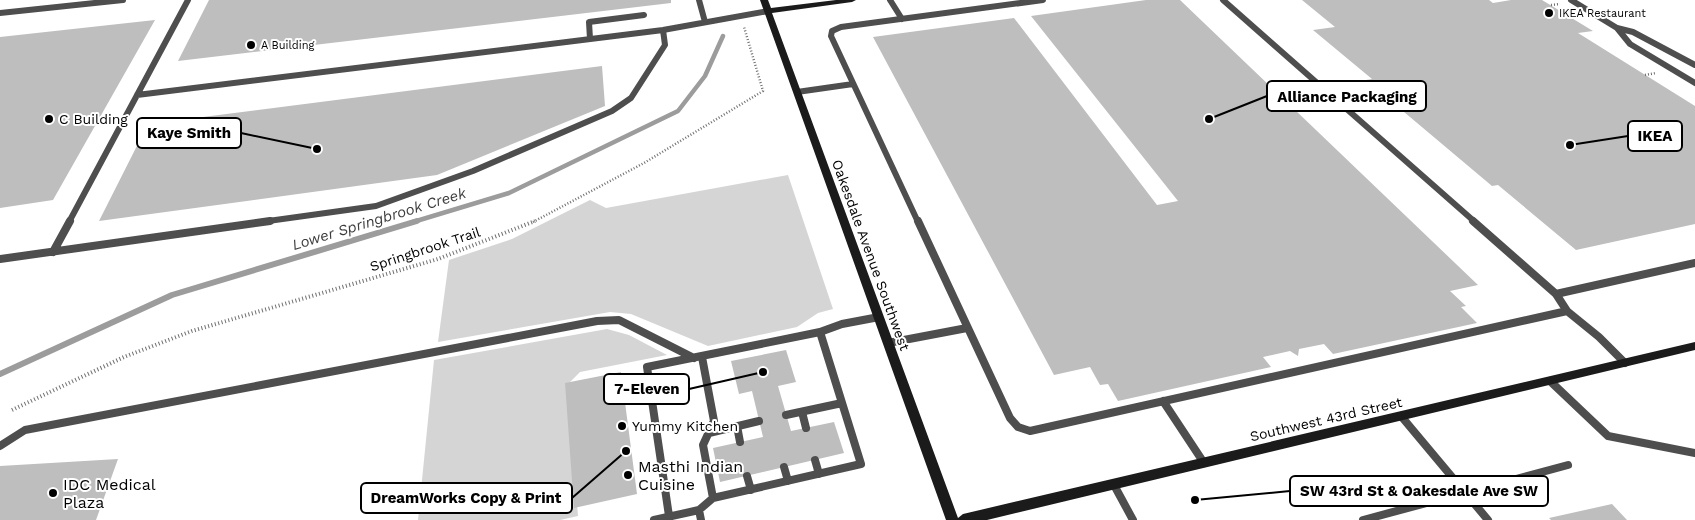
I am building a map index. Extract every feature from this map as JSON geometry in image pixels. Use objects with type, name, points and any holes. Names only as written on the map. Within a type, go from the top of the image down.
[{"type":"street","name":"Oakesdale Avenue Southwest","points":[[764,0],[952,520]]},
{"type":"street","points":[[768,11],[852,0]]},
{"type":"street","name":"Southwest 43rd Street","points":[[963,520],[1695,346]]},
{"type":"lane","points":[[0,13],[123,0]]},
{"type":"lane","points":[[53,252],[188,0]]},
{"type":"lane","points":[[699,0],[705,22]]},
{"type":"lane","points":[[890,0],[902,19]]},
{"type":"lane","points":[[1043,0],[841,27],[832,31],[831,36],[1010,418],[1018,427],[1030,431],[1567,311]]},
{"type":"lane","points":[[1223,0],[1556,294],[1567,311],[1600,337],[1625,363]]},
{"type":"lane","points":[[1571,0],[1617,28],[1633,32],[1695,65]]},
{"type":"lane","points":[[137,94],[662,30],[684,24],[740,18],[768,11]]},
{"type":"lane","points":[[590,39],[588,22],[644,15]]},
{"type":"lane","points":[[1617,28],[1630,44],[1695,83]]},
{"type":"lane","points":[[0,259],[376,206],[473,172],[612,111],[631,98],[665,45],[662,30]]},
{"type":"lane","points":[[797,92],[853,84]]},
{"type":"lane","points":[[1556,294],[1695,263]]},
{"type":"lane","points":[[669,516],[647,368],[820,332],[842,324],[879,317]]},
{"type":"lane","points":[[0,446],[25,430],[597,321],[619,320],[698,357]]},
{"type":"lane","points":[[888,343],[967,328]]},
{"type":"lane","points":[[654,520],[699,510],[713,498],[862,464],[820,332]]},
{"type":"lane","points":[[698,357],[714,421],[703,445],[713,498]]},
{"type":"lane","points":[[1550,381],[1608,436],[1695,453]]},
{"type":"lane","points":[[1164,401],[1204,463]]},
{"type":"lane","points":[[786,415],[842,403]]},
{"type":"lane","points":[[802,412],[806,428]]},
{"type":"lane","points":[[1401,416],[1488,520]]},
{"type":"lane","points":[[709,433],[759,421]]},
{"type":"lane","points":[[737,426],[740,442]]},
{"type":"lane","points":[[815,460],[819,474]]},
{"type":"lane","points":[[1363,520],[1568,465]]},
{"type":"lane","points":[[784,467],[788,481]]},
{"type":"lane","points":[[748,476],[751,490]]},
{"type":"lane","points":[[1114,485],[1133,520]]},
{"type":"lane","points":[[699,510],[701,520]]},
{"type":"path","name":"Springbrook Trail","points":[[12,410],[124,358],[192,331],[438,259],[531,223],[644,163],[763,91],[744,26]]},
{"type":"shaded area","points":[[788,175],[833,309],[818,313],[797,327],[708,346],[631,314],[610,312],[438,342],[449,260],[512,239],[590,200],[606,208]]},
{"type":"shaded area","points":[[607,329],[629,335],[667,355],[580,372],[568,384],[578,516],[560,520],[418,520],[434,360]]},
{"type":"building","name":"A Building","points":[[209,0],[671,0],[671,3],[178,61]]},
{"type":"building","points":[[1146,0],[1180,0],[1478,285],[1450,291],[1466,306],[1461,307],[1477,323],[1333,354],[1324,344],[1299,349],[1298,356],[1290,351],[1263,357],[1271,367],[1118,401],[1108,384],[1100,385],[1090,367],[1054,375],[873,37],[1014,18],[1157,205],[1178,201],[1031,16]]},
{"type":"building","points":[[1302,0],[1489,0],[1493,3],[1511,0],[1542,0],[1593,31],[1578,33],[1695,106],[1695,224],[1576,250],[1498,185],[1492,186],[1366,80],[1372,79],[1313,30],[1335,27]]},
{"type":"building","name":"C Building","points":[[155,20],[53,200],[0,208],[0,37]]},
{"type":"building","points":[[602,66],[605,106],[437,175],[99,221],[148,124]]},
{"type":"building","points":[[786,350],[796,382],[778,386],[791,431],[834,422],[844,453],[720,482],[713,448],[763,437],[752,391],[739,394],[731,361]]},
{"type":"building","points":[[621,372],[637,494],[574,508],[565,383]]},
{"type":"building","name":"IDC Medical Plaza","points":[[118,459],[96,520],[0,520],[0,466]]},
{"type":"building","points":[[1612,504],[1627,520],[1551,520],[1549,518]]},
{"type":"waterway","name":"Lower Springbrook Creek","points":[[413,222],[509,193],[678,111],[705,76],[723,36]]},
{"type":"waterway","name":"Lower Springbrook Creek","points":[[0,374],[172,295],[417,221]]},
{"type":"place","name":"IKEA Restaurant","points":[[1549,13]]},
{"type":"place","name":"A Building","points":[[251,45]]},
{"type":"place","name":"C Building","points":[[49,119]]},
{"type":"place","name":"Alliance Packaging","points":[[1209,119]]},
{"type":"place","name":"IKEA","points":[[1570,145]]},
{"type":"place","name":"Kaye Smith","points":[[317,149]]},
{"type":"place","name":"7-Eleven","points":[[763,372]]},
{"type":"place","name":"Yummy Kitchen","points":[[622,426]]},
{"type":"place","name":"DreamWorks Copy & Print","points":[[626,451]]},
{"type":"place","name":"Masthi Indian Cuisine","points":[[628,475]]},
{"type":"place","name":"IDC Medical Plaza","points":[[53,493]]},
{"type":"place","name":"SW 43rd St & Oakesdale Ave SW","points":[[1195,500]]}]
